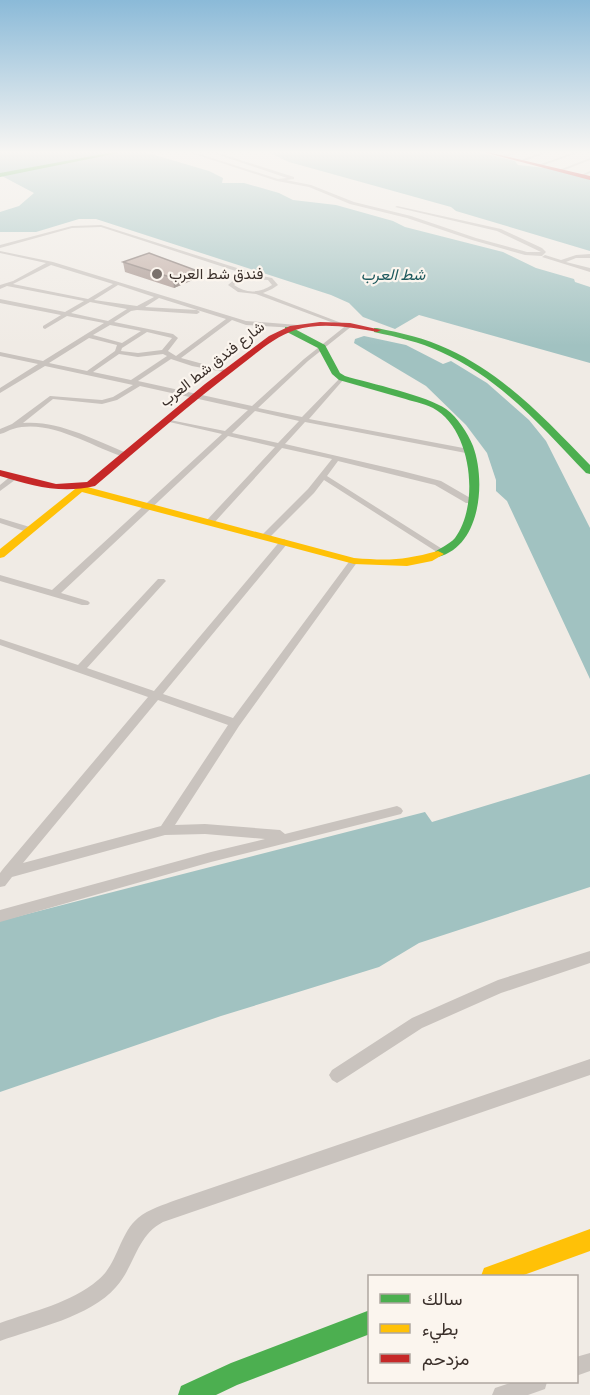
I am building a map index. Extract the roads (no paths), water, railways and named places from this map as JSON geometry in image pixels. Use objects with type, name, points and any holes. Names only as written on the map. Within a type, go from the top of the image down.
[{"type":"main road","name":"شارع فندق شط العرب","points":[[0,555],[80,488],[95,481],[196,396],[273,337],[292,328],[346,324],[428,345],[476,365],[509,390],[590,471]]},
{"type":"main road","points":[[0,473],[52,486],[80,488],[354,561],[404,564],[421,562],[443,552],[455,543],[463,532],[472,474],[471,452],[457,426],[439,408],[342,378],[336,374],[333,363],[324,356],[322,347],[292,328]]},
{"type":"main road","points":[[0,467],[58,482],[65,487]]},
{"type":"main road","points":[[495,1275],[590,1240]]},
{"type":"main road","points":[[190,1395],[231,1375],[368,1322]]},
{"type":"street","points":[[405,216],[462,236],[531,255],[545,255]]},
{"type":"street","points":[[438,216],[511,234],[545,255],[590,270]]},
{"type":"street","points":[[0,248],[72,227],[101,226],[273,281],[281,294],[310,312]]},
{"type":"street","points":[[0,252],[51,263],[230,319],[254,325],[292,328]]},
{"type":"street","points":[[563,261],[590,256]]},
{"type":"street","points":[[0,287],[51,263]]},
{"type":"street","points":[[260,277],[238,279],[231,285],[238,290],[255,292],[266,291],[275,285]]},
{"type":"street","points":[[0,281],[137,308],[168,312],[206,311]]},
{"type":"street","points":[[45,327],[118,284]]},
{"type":"street","points":[[54,594],[346,324],[255,292]]},
{"type":"street","points":[[0,391],[111,322],[159,296]]},
{"type":"street","points":[[0,301],[111,322],[175,338],[164,352]]},
{"type":"street","points":[[0,432],[15,426],[52,397],[102,402],[115,399],[230,319]]},
{"type":"street","points":[[88,373],[146,330]]},
{"type":"street","points":[[88,336],[113,341],[120,344],[119,349]]},
{"type":"street","points":[[119,349],[138,355],[164,352],[173,358],[227,372]]},
{"type":"street","points":[[0,354],[305,420],[471,452]]},
{"type":"street","points":[[210,522],[342,378]]},
{"type":"street","points":[[167,420],[438,483],[469,501]]},
{"type":"street","points":[[15,426],[45,426],[124,455]]},
{"type":"street","points":[[265,537],[324,477],[336,459]]},
{"type":"street","points":[[0,489],[15,477]]},
{"type":"street","points":[[324,477],[443,552]]},
{"type":"street","points":[[0,520],[30,530]]},
{"type":"street","points":[[4,878],[284,542]]},
{"type":"street","points":[[165,831],[235,723],[354,561]]},
{"type":"street","points":[[0,578],[85,603]]},
{"type":"street","points":[[80,670],[161,581]]},
{"type":"street","points":[[0,642],[235,723]]},
{"type":"street","points":[[0,916],[289,836],[397,811]]},
{"type":"street","points":[[4,878],[165,831],[205,829],[289,836]]},
{"type":"street","points":[[338,1075],[417,1023],[498,987],[590,957]]},
{"type":"street","points":[[0,1332],[84,1300],[107,1285],[123,1262],[139,1229],[151,1219],[177,1208],[590,1067]]},
{"type":"street","points":[[502,1395],[535,1383]]},
{"type":"water","name":"شط العرب","points":[[0,216],[376,216],[405,227],[503,252],[536,268],[574,279],[575,282],[590,287],[590,363],[419,315],[395,329],[363,317],[349,303],[331,295],[96,219],[79,219],[36,232],[0,232]]},
{"type":"water","points":[[473,216],[590,216],[590,251]]},
{"type":"water","points":[[364,336],[406,345],[443,364],[451,361],[487,383],[529,420],[546,441],[590,528],[590,679],[507,501],[496,491],[496,480],[487,453],[466,425],[426,386],[354,343],[355,339]]},
{"type":"water","points":[[590,774],[590,887],[419,943],[379,967],[221,1016],[0,1092],[0,921],[425,812],[432,822]]},
{"type":"place","name":"فندق شط العرب","points":[[157,274]]}]
